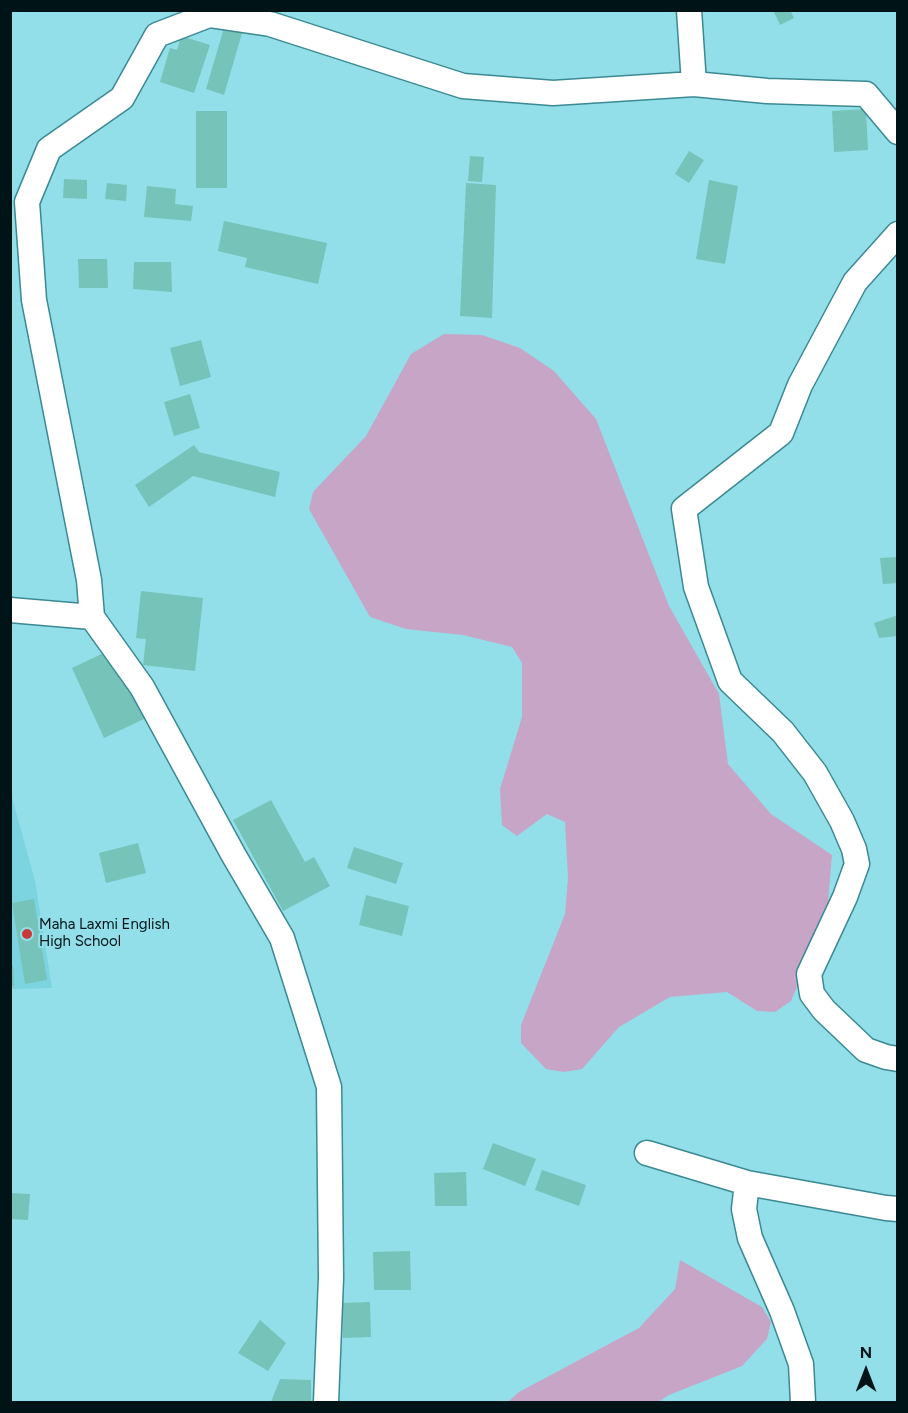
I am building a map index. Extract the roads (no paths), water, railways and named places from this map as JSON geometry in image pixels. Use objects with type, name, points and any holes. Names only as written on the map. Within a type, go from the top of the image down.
[{"type":"street","points":[[689,10],[694,84]]},
{"type":"street","points":[[326,1402],[331,1278],[329,1087],[282,938],[233,854],[142,687],[92,617],[89,580],[34,300],[27,202],[49,149],[122,98],[157,35],[208,15],[270,24],[463,86],[553,93],[694,84],[767,91],[866,94],[897,132]]},
{"type":"street","points":[[897,234],[855,282],[800,385],[781,433],[684,509],[696,586],[730,681],[783,732],[815,773],[842,821],[854,849],[857,864],[845,897],[809,974],[812,994],[824,1010],[866,1050],[897,1059]]},
{"type":"street","points":[[10,610],[92,617]]},
{"type":"street","points":[[648,1153],[747,1183],[897,1209]]},
{"type":"street","points":[[747,1183],[744,1209],[750,1238],[782,1311],[801,1364],[803,1402]]},
{"type":"place","name":"Maha Laxmi English High School","points":[[27,934]]}]
